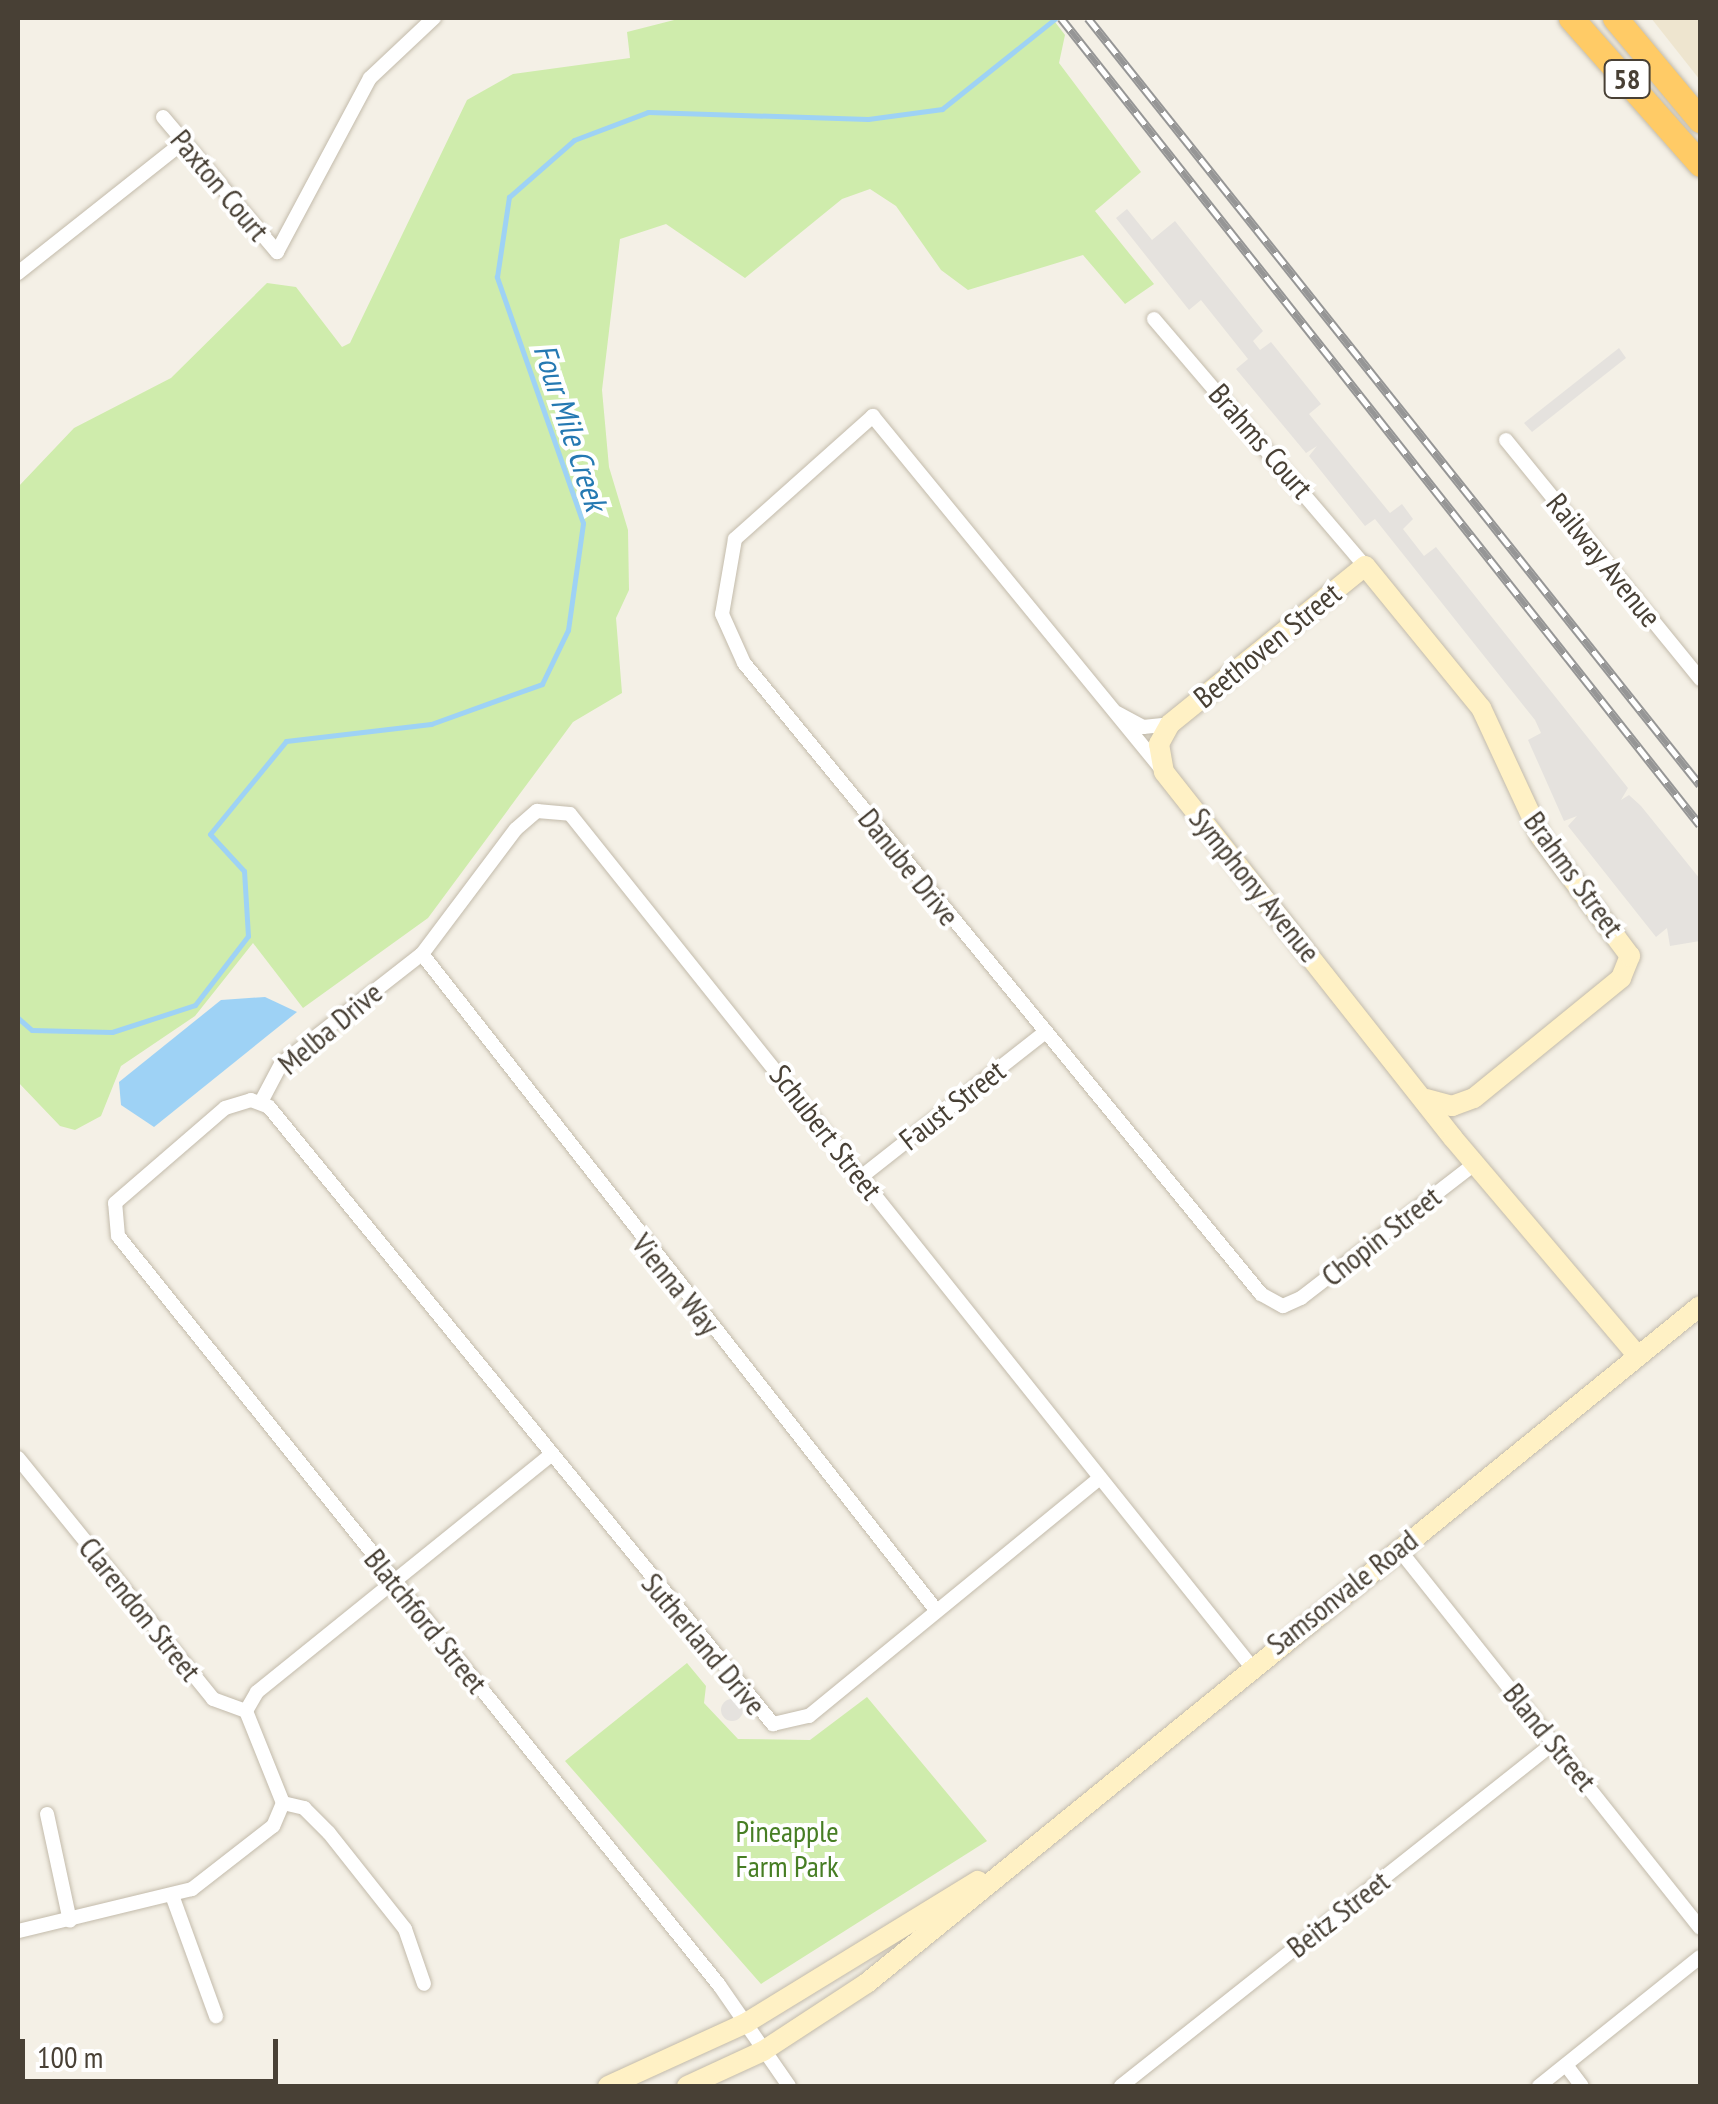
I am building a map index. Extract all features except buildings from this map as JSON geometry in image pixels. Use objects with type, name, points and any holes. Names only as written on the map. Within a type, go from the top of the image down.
[{"type":"highway","name":"58","points":[[1572,18],[1691,135],[1700,164]]},
{"type":"highway","name":"58","points":[[1615,18],[1700,120]]},
{"type":"street","name":"Paxton Court","points":[[163,118],[278,252],[370,78],[434,18]]},
{"type":"street","points":[[18,272],[182,142]]},
{"type":"street","name":"Brahms Court","points":[[1154,318],[1365,566]]},
{"type":"street","name":"Symphony Avenue","points":[[873,416],[1638,1356]]},
{"type":"street","name":"Danube Drive","points":[[873,416],[734,540],[722,614],[730,641],[1043,1034],[1261,1294],[1283,1306]]},
{"type":"street","name":"Railway Avenue","points":[[1506,440],[1700,680]]},
{"type":"street","name":"Beethoven Street","points":[[1170,724],[1365,566]]},
{"type":"street","name":"Brahms Street","points":[[1365,566],[1481,708],[1540,836],[1630,956],[1621,978],[1474,1098]]},
{"type":"street","points":[[1117,713],[1143,727],[1170,724]]},
{"type":"street","points":[[1164,772],[1159,744],[1170,724]]},
{"type":"street","name":"Melba Drive","points":[[112,1216],[123,1190],[226,1108],[261,1102],[281,1064],[422,954],[537,811]]},
{"type":"street","name":"Schubert Street","points":[[537,811],[570,814],[593,833],[1100,1478]]},
{"type":"street","name":"Vienna Way","points":[[422,954],[936,1610]]},
{"type":"street","name":"Faust Street","points":[[861,1177],[1043,1034]]},
{"type":"street","points":[[1426,1099],[1452,1106],[1474,1098]]},
{"type":"street","points":[[1471,1155],[1461,1124],[1474,1098]]},
{"type":"street","name":"Sutherland Drive","points":[[261,1102],[773,1724],[810,1716],[1100,1478]]},
{"type":"street","name":"Chopin Street","points":[[1283,1306],[1471,1155]]},
{"type":"street","name":"Blatchford Street","points":[[112,1216],[118,1236],[746,2023]]},
{"type":"street","name":"Samsonvale Road","points":[[687,2086],[763,2051],[867,1983],[985,1878],[1638,1356],[1696,1314]]},
{"type":"street","points":[[18,1931],[173,1898],[274,1826],[283,1804],[246,1711],[257,1692],[550,1455]]},
{"type":"street","name":"Clarendon Street","points":[[18,1458],[212,1699],[246,1711]]},
{"type":"street","points":[[1100,1478],[1250,1665]]},
{"type":"street","name":"Bland Street","points":[[1398,1548],[1700,1928]]},
{"type":"street","name":"Beitz Street","points":[[1120,2086],[1555,1742]]},
{"type":"street","points":[[283,1804],[304,1808],[330,1833],[405,1929],[424,1984]]},
{"type":"street","points":[[47,1814],[70,1921]]},
{"type":"street","name":"Samsonvale Road","points":[[608,2086],[746,2023],[985,1878]]},
{"type":"street","points":[[173,1898],[216,2016]]},
{"type":"street","points":[[1539,2086],[1700,1957]]},
{"type":"street","points":[[746,2023],[788,2086]]},
{"type":"street","points":[[1566,2065],[1582,2086]]},
{"type":"shaded area","points":[[1651,18],[1700,18],[1700,80]]},
{"type":"shaded area","points":[[1127,209],[1152,240],[1175,221],[1263,331],[1253,341],[1260,350],[1271,342],[1321,404],[1309,414],[1390,513],[1402,504],[1413,519],[1403,529],[1424,556],[1436,547],[1628,788],[1621,800],[1629,795],[1641,806],[1700,879],[1700,941],[1670,946],[1667,928],[1656,937],[1568,826],[1577,816],[1564,821],[1528,740],[1541,733],[1535,720],[1375,519],[1365,526],[1309,456],[1317,446],[1306,453],[1236,369],[1248,359],[1201,300],[1189,310],[1116,218]]},
{"type":"shaded area","points":[[1619,348],[1626,358],[1532,432],[1524,423]]},
{"type":"shaded area","points":[[732,1699],[740,1702],[740,1718],[732,1721],[724,1718],[721,1710],[724,1702]]},
{"type":"green space","points":[[682,18],[1052,18],[1065,35],[1059,63],[1141,172],[1095,211],[1154,284],[1125,304],[1083,255],[968,290],[941,270],[896,206],[870,189],[842,199],[745,278],[666,224],[620,239],[602,390],[609,467],[628,530],[629,590],[616,618],[622,693],[573,722],[428,918],[303,1008],[253,943],[195,1016],[121,1066],[101,1116],[75,1130],[60,1126],[18,1082],[18,487],[74,428],[171,378],[267,283],[296,287],[342,347],[350,343],[467,100],[513,74],[630,58],[627,32]]},
{"type":"green space","name":"Pineapple Farm Park","points":[[687,1663],[706,1686],[704,1703],[738,1739],[810,1740],[867,1697],[987,1841],[761,1984],[565,1761]]},
{"type":"water","points":[[265,997],[297,1012],[154,1127],[121,1105],[119,1082],[221,1000]]},
{"type":"waterway","name":"Four Mile Creek","points":[[18,1018],[32,1030],[112,1032],[195,1005],[248,936],[244,871],[210,834],[286,741],[431,724],[542,684],[568,630],[583,523],[497,277],[509,197],[574,140],[648,112],[868,119],[942,109],[1056,18]]},
{"type":"railway","points":[[1061,18],[1700,825]]},
{"type":"railway","points":[[1088,18],[1700,785]]}]
